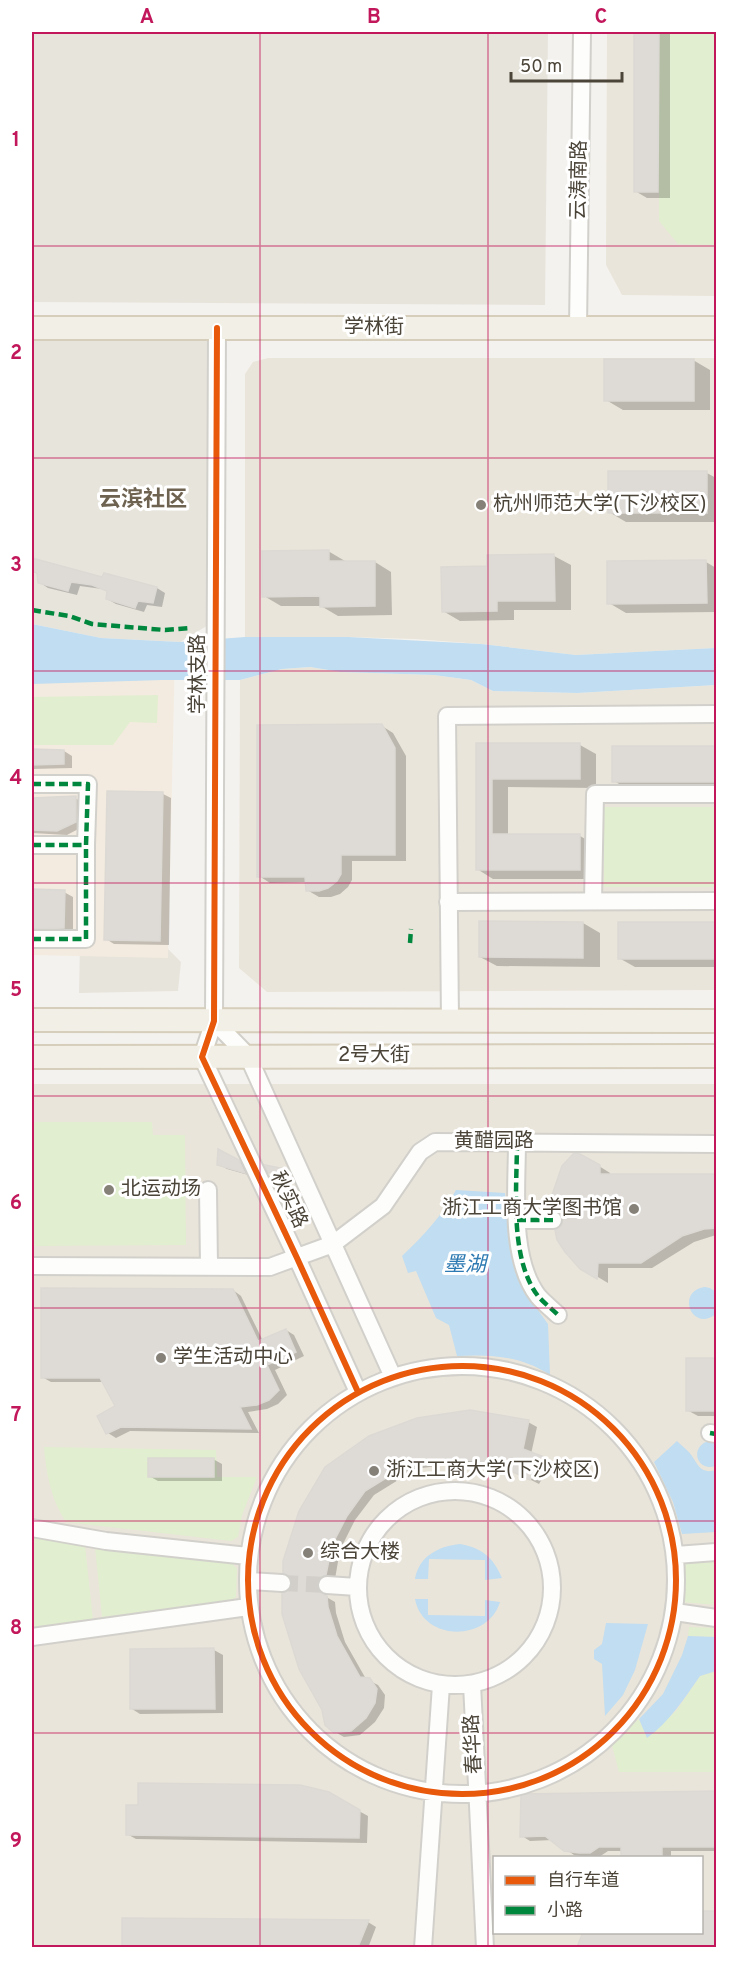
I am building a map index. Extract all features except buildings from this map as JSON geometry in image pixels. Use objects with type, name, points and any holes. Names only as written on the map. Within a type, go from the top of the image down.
[{"type":"main road","name":"学林街","points":[[32,328],[717,328]]},
{"type":"main road","name":"2号大街","points":[[32,1020],[717,1021]]},
{"type":"main road","name":"2号大街","points":[[32,1057],[717,1056]]},
{"type":"street","name":"云涛南路","points":[[578,328],[582,32]]},
{"type":"street","name":"学林支路","points":[[214,1021],[217,328]]},
{"type":"street","points":[[450,1021],[447,716],[717,714]]},
{"type":"street","points":[[32,784],[87,784],[86,939],[32,939]]},
{"type":"street","points":[[593,901],[595,794],[717,794]]},
{"type":"street","points":[[32,845],[86,845]]},
{"type":"street","points":[[448,902],[717,901]]},
{"type":"street","name":"秋实路","points":[[214,1021],[248,1056],[393,1377]]},
{"type":"street","points":[[202,1057],[214,1021]]},
{"type":"street","name":"秋实路","points":[[202,1057],[358,1392]]},
{"type":"street","name":"黄醋园路","points":[[32,1266],[270,1267],[333,1244],[383,1206],[420,1152],[435,1142],[717,1144]]},
{"type":"street","points":[[517,1142],[517,1220],[520,1252],[527,1274],[538,1296],[558,1316]]},
{"type":"street","points":[[208,1190],[209,1266]]},
{"type":"street","points":[[517,1220],[553,1220]]},
{"type":"street","points":[[440,1367],[488,1367],[534,1378],[578,1399],[615,1428],[645,1466],[666,1509],[678,1574],[675,1612],[663,1658],[645,1693],[611,1735],[574,1764],[531,1783],[477,1795],[433,1793],[371,1774],[316,1739],[290,1709],[270,1677],[256,1643],[249,1607],[248,1556],[260,1506],[283,1461],[316,1422],[358,1392],[393,1377],[440,1367]]},
{"type":"street","points":[[437,1491],[468,1491],[498,1500],[523,1517],[541,1542],[551,1570],[552,1601],[543,1630],[525,1656],[501,1674],[472,1684],[441,1685],[411,1676],[386,1658],[368,1634],[358,1605],[357,1587],[357,1574],[366,1545],[384,1520],[408,1501],[437,1491]]},
{"type":"street","points":[[32,1528],[106,1541],[248,1556]]},
{"type":"street","points":[[676,1555],[717,1552]]},
{"type":"street","points":[[248,1581],[282,1583]]},
{"type":"street","points":[[327,1585],[357,1587]]},
{"type":"street","points":[[32,1637],[249,1607]]},
{"type":"street","points":[[675,1612],[717,1618]]},
{"type":"street","name":"春华路","points":[[472,1684],[485,1947]]},
{"type":"street","name":"春华路","points":[[423,1947],[441,1685]]},
{"type":"shaded area","points":[[32,32],[548,32],[545,305],[32,302]]},
{"type":"shaded area","points":[[607,32],[716,32],[716,296],[622,295],[606,265]]},
{"type":"shaded area","points":[[32,328],[217,328],[215,621],[180,642],[101,638],[32,624]]},
{"type":"shaded area","name":"杭州师范大学(下沙校区)","points":[[268,358],[716,358],[716,648],[576,655],[415,639],[245,637],[245,374],[253,362]]},
{"type":"shaded area","points":[[32,649],[175,651],[168,958],[32,955]]},
{"type":"shaded area","points":[[310,667],[341,672],[434,675],[471,680],[493,691],[577,693],[716,685],[716,990],[267,992],[239,968],[240,680],[282,669]]},
{"type":"shaded area","points":[[160,941],[181,962],[178,991],[79,993],[80,945]]},
{"type":"shaded area","name":"浙江工商大学(下沙校区)","points":[[32,1084],[716,1084],[716,1947],[32,1947]]},
{"type":"green space","points":[[659,32],[716,32],[716,245],[678,244],[659,221]]},
{"type":"green space","points":[[158,695],[157,723],[130,722],[113,745],[32,745],[32,697]]},
{"type":"green space","points":[[604,807],[716,807],[716,887],[604,887]]},
{"type":"green space","name":"北运动场","points":[[32,1122],[152,1122],[153,1135],[185,1135],[186,1245],[32,1246]]},
{"type":"green space","points":[[44,1447],[216,1450],[217,1477],[257,1477],[242,1515],[238,1537],[231,1541],[66,1522],[50,1486]]},
{"type":"green space","points":[[32,1536],[85,1545],[93,1620],[32,1630]]},
{"type":"green space","points":[[95,1548],[223,1560],[232,1563],[237,1569],[236,1597],[231,1601],[102,1617]]},
{"type":"green space","points":[[716,1560],[716,1605],[682,1602],[682,1563]]},
{"type":"green space","points":[[689,1627],[716,1628],[716,1637],[688,1636]]},
{"type":"green space","points":[[716,1671],[716,1772],[619,1772],[611,1741],[639,1719],[647,1737],[677,1710],[700,1676]]},
{"type":"water","points":[[32,624],[101,638],[180,642],[245,637],[348,637],[481,644],[576,655],[716,648],[716,685],[577,693],[493,691],[471,680],[434,675],[341,672],[310,667],[282,669],[240,680],[32,684]]},
{"type":"water","name":"墨湖","points":[[456,1190],[505,1193],[509,1243],[515,1268],[527,1295],[548,1324],[550,1375],[517,1360],[482,1355],[457,1356],[449,1325],[436,1318],[416,1271],[408,1273],[402,1256],[432,1225]]},
{"type":"water","points":[[705,1287],[716,1292],[716,1314],[700,1318],[694,1315],[689,1302],[696,1290]]},
{"type":"water","points":[[677,1441],[689,1452],[701,1469],[716,1470],[716,1532],[682,1534],[673,1502],[654,1462]]},
{"type":"water","points":[[708,1441],[716,1442],[716,1466],[704,1466],[698,1458],[699,1449]]},
{"type":"water","points":[[460,1544],[475,1548],[491,1559],[502,1578],[485,1580],[485,1560],[429,1559],[428,1579],[415,1579],[425,1558],[445,1547]]},
{"type":"water","points":[[415,1599],[428,1599],[428,1615],[485,1616],[485,1600],[500,1602],[493,1615],[483,1624],[470,1630],[456,1632],[430,1623],[420,1613]]},
{"type":"water","points":[[606,1623],[648,1624],[635,1670],[623,1695],[605,1716],[602,1664],[594,1659],[594,1650],[602,1644]]},
{"type":"water","points":[[688,1636],[716,1637],[716,1671],[700,1676],[670,1717],[647,1738],[639,1719],[663,1694],[682,1655]]},
{"type":"tunnel","points":[[282,1583],[327,1585]]},
{"type":"marked path","points":[[32,610],[69,616],[92,624],[165,630],[191,628]]},
{"type":"marked path","points":[[32,784],[88,784],[86,845],[32,845]]},
{"type":"marked path","points":[[32,939],[86,939],[86,845]]},
{"type":"marked path","points":[[410,943],[411,929]]},
{"type":"marked path","points":[[517,1142],[516,1201],[522,1262],[538,1296],[558,1315]]},
{"type":"marked path","points":[[517,1220],[553,1220]]},
{"type":"marked path","points":[[710,1433],[716,1434]]},
{"type":"cycle path","points":[[217,328],[214,1021],[202,1057],[358,1392]]},
{"type":"cycle path","points":[[462,1366],[504,1370],[544,1382],[563,1391],[598,1414],[628,1444],[651,1479],[660,1498],[672,1538],[676,1580],[672,1622],[660,1662],[651,1681],[628,1716],[598,1746],[563,1769],[544,1778],[504,1790],[462,1794],[420,1790],[380,1778],[361,1769],[326,1746],[296,1716],[273,1681],[264,1662],[252,1622],[248,1580],[252,1538],[264,1498],[273,1479],[296,1444],[326,1414],[361,1391],[380,1382],[420,1370],[462,1366]]},
{"type":"place","name":"杭州师范大学(下沙校区)","points":[[481,505]]},
{"type":"place","name":"北运动场","points":[[109,1190]]},
{"type":"place","name":"浙江工商大学图书馆","points":[[634,1209]]},
{"type":"place","name":"学生活动中心","points":[[161,1358]]},
{"type":"place","name":"浙江工商大学(下沙校区)","points":[[374,1471]]},
{"type":"place","name":"综合大楼","points":[[308,1553]]},
{"type":"district","name":"云滨社区","points":[[143,500]]}]
